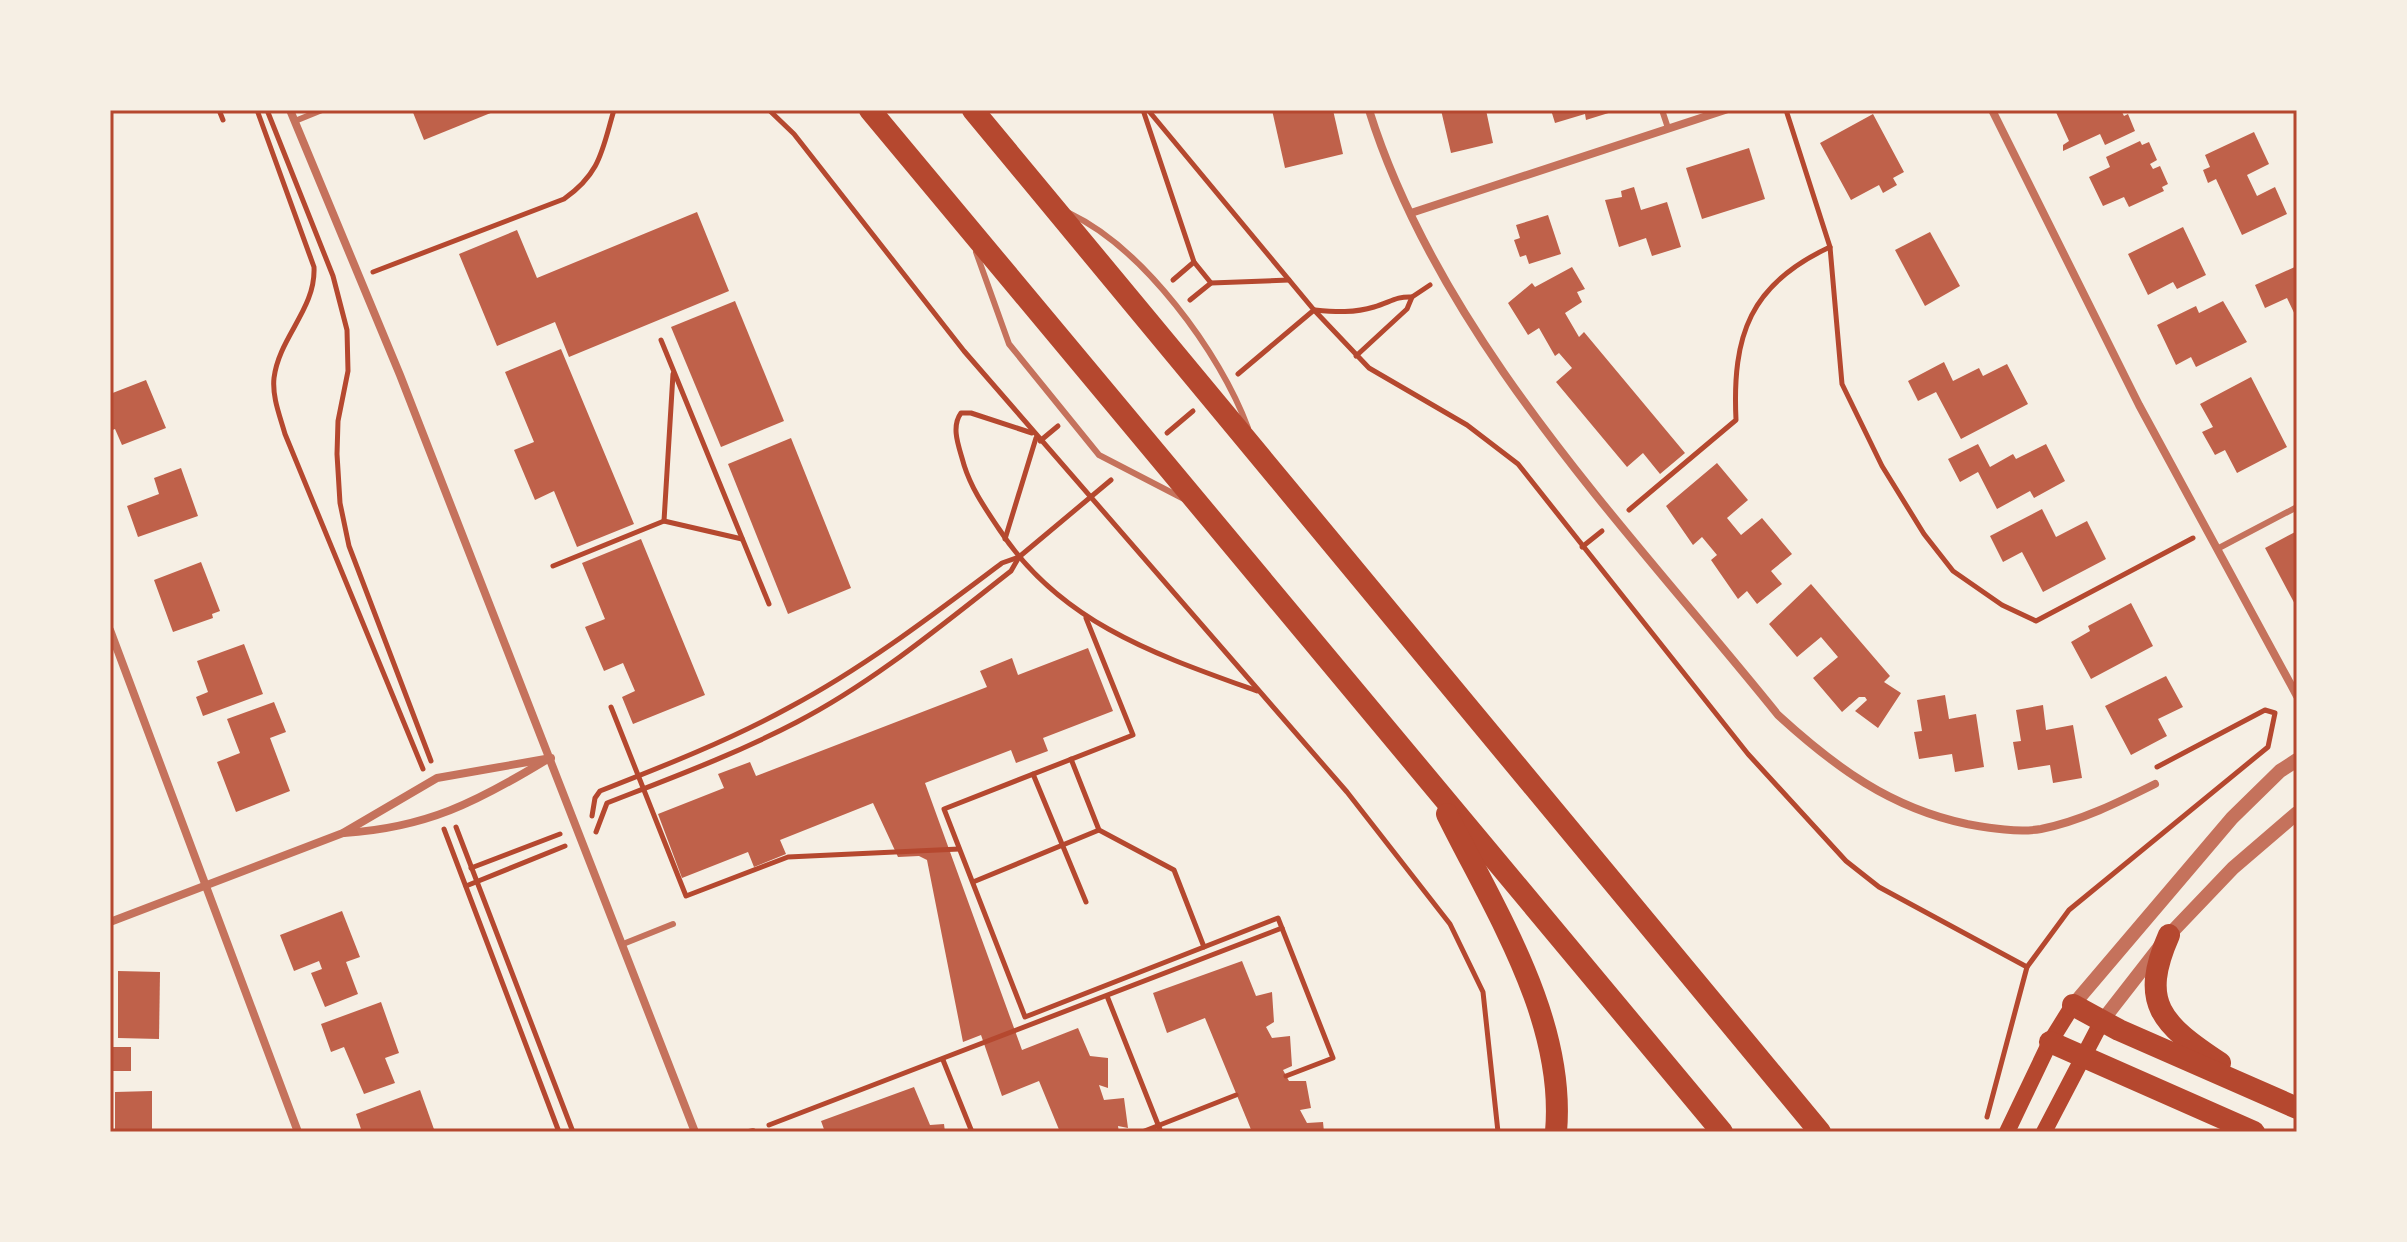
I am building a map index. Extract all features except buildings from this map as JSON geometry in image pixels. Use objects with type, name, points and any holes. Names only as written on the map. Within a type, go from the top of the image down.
[{"type":"highway","points":[[870,110],[1722,1132]]},
{"type":"highway","points":[[973,110],[1820,1132]]},
{"type":"highway","points":[[1431,781],[1512,946],[1544,1025],[1556,1078],[1556,1132]]},
{"type":"highway","points":[[2169,935],[2155,966],[2153,987],[2160,1010],[2204,1053],[2261,1090]]},
{"type":"highway","points":[[2073,1005],[2102,1021],[2297,1108]]},
{"type":"highway","points":[[2050,1042],[2254,1132]]},
{"type":"main road","points":[[2007,1132],[2050,1042],[2073,1005]]},
{"type":"main road","points":[[2044,1132],[2102,1021]]},
{"type":"street","points":[[290,110],[400,375],[695,1132]]},
{"type":"street","points":[[1369,110],[1391,176],[1444,276],[1524,404],[1778,715],[1849,775],[1892,801],[1942,819],[1989,828],[2038,829],[2083,817],[2155,784]]},
{"type":"street","points":[[1411,213],[1725,110]]},
{"type":"street","points":[[1992,110],[2066,264],[2297,696]]},
{"type":"street","points":[[110,630],[298,1132]]},
{"type":"street","points":[[343,833],[386,830],[440,817],[470,804],[551,758]]},
{"type":"street","points":[[110,922],[343,833],[437,778],[551,758]]},
{"type":"street","points":[[2073,1005],[2232,818],[2280,771],[2297,760]]},
{"type":"street","points":[[2102,1021],[2169,935],[2233,868],[2297,813]]},
{"type":"lane","points":[[295,121],[322,110]]},
{"type":"lane","points":[[1662,110],[1668,128]]},
{"type":"lane","points":[[1051,206],[1087,222],[1129,257],[1191,326],[1237,398],[1257,454]]},
{"type":"lane","points":[[967,226],[1009,344],[1099,455],[1205,510]]},
{"type":"lane","points":[[2217,549],[2297,507]]},
{"type":"lane","points":[[623,944],[673,924]]},
{"type":"path","points":[[219,110],[223,120]]},
{"type":"path","points":[[257,110],[314,267],[315,283],[310,300],[283,349],[274,377],[274,397],[285,434],[423,770]]},
{"type":"path","points":[[267,110],[333,276],[347,330],[348,371],[338,421],[337,454],[340,503],[349,546],[432,765]]},
{"type":"path","points":[[372,272],[564,199],[583,186],[597,169],[614,110]]},
{"type":"path","points":[[769,110],[794,134],[1037,437],[1347,792],[1450,924],[1483,992],[1498,1132]]},
{"type":"path","points":[[1145,110],[1194,262],[1211,283]]},
{"type":"path","points":[[1145,110],[1356,356],[1384,379],[1467,425],[1518,464],[1748,754],[1846,861],[1879,887],[2027,967]]},
{"type":"path","points":[[1786,110],[1830,247],[1842,384],[1882,466],[1924,534],[1953,571],[2002,605],[2036,621],[2207,531]]},
{"type":"path","points":[[1632,508],[1736,420],[1734,380],[1741,342],[1754,306],[1775,281],[1800,261],[1830,247]]},
{"type":"path","points":[[1169,283],[1194,262]]},
{"type":"path","points":[[1356,356],[1407,309],[1412,297],[1444,276]]},
{"type":"path","points":[[1186,303],[1211,283],[1289,280]]},
{"type":"path","points":[[1285,334],[1314,310],[1353,312],[1372,308],[1398,296],[1412,297]]},
{"type":"path","points":[[661,340],[769,604]]},
{"type":"path","points":[[664,521],[673,369]]},
{"type":"path","points":[[1037,437],[971,413],[961,413],[956,420],[956,438],[971,487],[1019,557],[1050,590],[1086,618],[1152,653],[1258,692]]},
{"type":"path","points":[[1005,539],[1037,437],[1060,424]]},
{"type":"path","points":[[553,566],[664,521],[743,539]]},
{"type":"path","points":[[588,823],[600,791],[790,707],[901,638],[1002,563],[1019,557],[1042,538]]},
{"type":"path","points":[[593,835],[600,828],[602,811],[607,803],[799,721],[909,650],[1011,571],[1019,557]]},
{"type":"path","points":[[1086,618],[1133,735],[944,809],[1025,1017],[1278,918],[1333,1058],[1286,1076]]},
{"type":"path","points":[[611,707],[686,896],[788,857],[959,849]]},
{"type":"path","points":[[1982,1132],[2027,967],[2069,910],[2268,747],[2275,713],[2265,710],[2153,769],[2138,793]]},
{"type":"path","points":[[1071,759],[1099,830],[1174,870],[1204,947]]},
{"type":"path","points":[[1033,774],[1086,902]]},
{"type":"path","points":[[455,825],[573,1132]]},
{"type":"path","points":[[444,828],[559,1132]]},
{"type":"path","points":[[973,882],[1099,830]]},
{"type":"path","points":[[471,868],[562,833]]},
{"type":"path","points":[[466,886],[566,846]]},
{"type":"path","points":[[751,1131],[1282,928]]},
{"type":"path","points":[[1107,996],[1160,1129]]},
{"type":"path","points":[[943,1060],[972,1132]]},
{"type":"path","points":[[1142,1132],[1160,1129],[1236,1095]]}]
